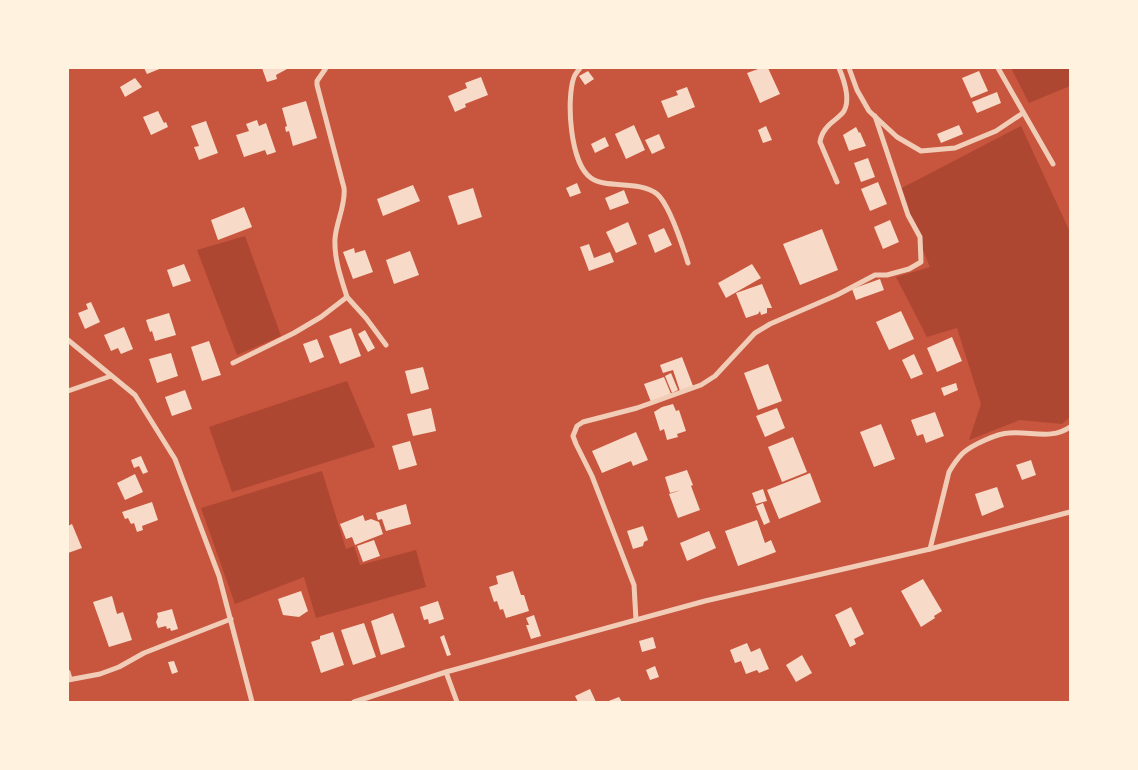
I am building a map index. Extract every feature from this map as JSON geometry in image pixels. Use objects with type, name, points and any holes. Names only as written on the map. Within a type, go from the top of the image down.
[{"type":"street","points":[[326,68],[317,81],[317,85],[345,196],[335,240],[336,255],[347,297],[366,318],[386,345]]},
{"type":"street","points":[[580,68],[574,76],[572,87],[571,128],[574,150],[583,171],[592,180],[650,190],[658,195],[663,201],[688,263]]},
{"type":"street","points":[[837,182],[820,142],[820,136],[843,112],[846,105],[847,95],[839,68]]},
{"type":"street","points":[[849,68],[857,90],[870,111],[896,137],[921,151],[956,148],[996,132],[1023,113]]},
{"type":"street","points":[[998,68],[1053,164]]},
{"type":"street","points":[[636,620],[634,585],[592,476],[573,436],[577,426],[583,422],[637,408],[701,385],[715,376],[755,333],[770,324],[837,295],[875,275],[887,275],[909,270],[921,262],[920,237],[908,215],[875,116]]},
{"type":"street","points":[[232,362],[294,334],[321,317],[347,297]]},
{"type":"street","points":[[68,340],[135,395],[175,459],[220,576],[252,702]]},
{"type":"street","points":[[68,391],[111,376]]},
{"type":"street","points":[[930,548],[949,472],[955,461],[965,452],[1002,434],[1054,434],[1064,432],[1070,427]]},
{"type":"street","points":[[354,702],[446,672],[705,601],[930,548],[1070,512]]},
{"type":"street","points":[[68,672],[69,679],[100,674],[119,667],[144,653],[231,619]]},
{"type":"street","points":[[446,672],[457,702]]},
{"type":"shaded area","points":[[1011,68],[1070,68],[1070,86],[1029,103]]},
{"type":"shaded area","points":[[1021,126],[1070,232],[1070,417],[1062,424],[1020,420],[969,440],[981,404],[957,328],[927,337],[896,277],[930,267],[898,190]]},
{"type":"shaded area","points":[[245,236],[281,336],[237,355],[197,250]]},
{"type":"shaded area","points":[[347,381],[375,447],[232,492],[209,427]]},
{"type":"shaded area","points":[[322,471],[346,549],[354,546],[360,565],[416,550],[426,587],[316,618],[304,577],[235,604],[201,508]]},
{"type":"building","points":[[144,68],[162,68],[147,74]]},
{"type":"building","points":[[262,68],[287,69],[276,75],[277,79],[267,82]]},
{"type":"building","points":[[761,68],[768,68],[780,94],[760,103],[747,73]]},
{"type":"building","points":[[588,71],[594,79],[585,85],[579,76]]},
{"type":"building","points":[[979,71],[988,91],[971,98],[962,78]]},
{"type":"building","points":[[481,77],[488,95],[465,104],[466,107],[455,112],[448,96],[467,88],[465,83]]},
{"type":"building","points":[[135,78],[142,87],[125,97],[120,87]]},
{"type":"building","points":[[687,87],[695,107],[668,118],[661,101],[678,95],[676,91]]},
{"type":"building","points":[[997,92],[1001,103],[977,113],[972,102]]},
{"type":"building","points":[[306,101],[317,138],[293,146],[289,131],[286,132],[285,127],[287,126],[282,108]]},
{"type":"building","points":[[158,111],[168,127],[151,135],[143,117]]},
{"type":"building","points":[[257,120],[259,126],[266,123],[276,152],[267,155],[265,150],[244,157],[236,135],[249,131],[246,124]]},
{"type":"building","points":[[206,121],[218,153],[199,160],[194,147],[199,146],[191,126]]},
{"type":"building","points":[[634,125],[645,150],[626,159],[615,134]]},
{"type":"building","points":[[959,125],[963,134],[941,143],[937,134]]},
{"type":"building","points":[[766,126],[772,140],[763,143],[758,130]]},
{"type":"building","points":[[856,127],[866,146],[849,151],[843,135]]},
{"type":"building","points":[[659,134],[665,148],[652,154],[645,140]]},
{"type":"building","points":[[605,137],[609,146],[595,153],[591,144]]},
{"type":"building","points":[[868,158],[875,177],[861,182],[854,163]]},
{"type":"building","points":[[878,182],[887,204],[870,211],[861,189]]},
{"type":"building","points":[[577,183],[581,193],[570,197],[566,188]]},
{"type":"building","points":[[413,185],[420,201],[383,216],[377,199]]},
{"type":"building","points":[[473,188],[482,217],[458,225],[448,196]]},
{"type":"building","points":[[624,190],[629,203],[610,210],[605,198]]},
{"type":"building","points":[[244,207],[252,227],[218,240],[211,220]]},
{"type":"building","points":[[890,220],[899,242],[883,249],[874,227]]},
{"type":"building","points":[[628,222],[637,244],[616,253],[606,232]]},
{"type":"building","points":[[664,228],[672,245],[655,253],[648,235]]},
{"type":"building","points":[[822,229],[838,270],[800,285],[783,244]]},
{"type":"building","points":[[589,244],[594,258],[610,252],[614,262],[589,271],[580,247]]},
{"type":"building","points":[[354,248],[355,253],[365,250],[373,272],[353,279],[343,252]]},
{"type":"building","points":[[410,251],[419,275],[394,284],[386,260]]},
{"type":"building","points":[[184,264],[191,281],[173,287],[167,270]]},
{"type":"building","points":[[752,264],[761,278],[726,298],[718,283]]},
{"type":"building","points":[[880,279],[884,290],[856,300],[852,289]]},
{"type":"building","points":[[762,284],[772,308],[767,308],[767,313],[761,315],[760,311],[758,314],[746,318],[736,293]]},
{"type":"building","points":[[91,302],[100,322],[85,329],[78,313],[88,309],[86,304]]},
{"type":"building","points":[[901,311],[914,339],[889,350],[876,322]]},
{"type":"building","points":[[169,313],[176,335],[155,341],[146,320]]},
{"type":"building","points":[[124,327],[133,349],[121,354],[118,348],[111,351],[104,335]]},
{"type":"building","points":[[351,328],[361,356],[340,364],[329,336]]},
{"type":"building","points":[[365,330],[375,348],[368,352],[358,334]]},
{"type":"building","points":[[952,337],[962,361],[937,372],[927,348]]},
{"type":"building","points":[[317,339],[324,357],[310,363],[303,344]]},
{"type":"building","points":[[209,341],[221,375],[202,381],[191,347]]},
{"type":"building","points":[[171,353],[178,376],[157,383],[149,359]]},
{"type":"building","points":[[914,354],[923,374],[911,379],[902,360]]},
{"type":"building","points":[[682,357],[693,386],[680,391],[673,370],[663,373],[660,365]]},
{"type":"building","points":[[768,364],[782,401],[758,410],[744,373]]},
{"type":"building","points":[[423,367],[429,389],[411,394],[405,371]]},
{"type":"building","points":[[671,373],[678,390],[672,393],[665,376]]},
{"type":"building","points":[[664,377],[671,394],[651,402],[644,384]]},
{"type":"building","points":[[956,383],[958,390],[944,396],[941,388]]},
{"type":"building","points":[[185,390],[192,409],[172,416],[165,397]]},
{"type":"building","points":[[673,404],[676,411],[679,410],[686,431],[677,434],[678,437],[667,440],[664,429],[660,431],[654,412],[662,407]]},
{"type":"building","points":[[431,408],[436,431],[413,436],[407,414]]},
{"type":"building","points":[[777,408],[785,428],[765,437],[756,416]]},
{"type":"building","points":[[935,412],[944,436],[926,443],[923,434],[917,436],[911,420]]},
{"type":"building","points":[[881,424],[895,459],[874,467],[860,432]]},
{"type":"building","points":[[636,432],[648,460],[633,466],[631,461],[602,473],[592,451]]},
{"type":"building","points":[[793,437],[807,472],[782,482],[768,447]]},
{"type":"building","points":[[410,441],[417,465],[399,470],[392,446]]},
{"type":"building","points":[[141,456],[148,472],[143,474],[139,466],[134,468],[131,460]]},
{"type":"building","points":[[1031,460],[1036,475],[1022,480],[1016,465]]},
{"type":"building","points":[[687,470],[700,510],[678,518],[669,494],[681,490],[670,493],[665,477]]},
{"type":"building","points":[[810,473],[821,502],[779,519],[767,490]]},
{"type":"building","points":[[135,474],[143,492],[125,500],[117,483]]},
{"type":"building","points":[[997,487],[1004,507],[982,516],[975,494]]},
{"type":"building","points":[[763,489],[767,501],[756,504],[752,493]]},
{"type":"building","points":[[152,502],[158,520],[142,526],[143,530],[137,532],[134,523],[131,524],[128,518],[125,519],[122,512]]},
{"type":"building","points":[[763,503],[770,522],[764,525],[756,506]]},
{"type":"building","points":[[406,504],[411,524],[386,531],[382,519],[378,520],[376,513]]},
{"type":"building","points":[[363,515],[365,521],[371,519],[379,522],[383,534],[355,545],[352,537],[346,539],[340,524]]},
{"type":"building","points":[[757,520],[765,543],[771,540],[776,552],[738,566],[725,531]]},
{"type":"building","points":[[72,524],[82,548],[68,553],[68,526]]},
{"type":"building","points":[[643,526],[648,540],[644,542],[643,546],[633,549],[627,531]]},
{"type":"building","points":[[709,531],[716,548],[687,561],[680,543]]},
{"type":"building","points":[[374,540],[380,556],[363,562],[357,546]]},
{"type":"building","points":[[513,571],[529,611],[506,618],[503,609],[500,610],[497,601],[494,602],[489,587],[498,584],[496,576]]},
{"type":"building","points":[[923,579],[942,611],[921,627],[901,591]]},
{"type":"building","points":[[301,591],[308,611],[299,617],[283,615],[278,599]]},
{"type":"building","points":[[112,596],[117,614],[123,612],[132,640],[109,647],[93,602]]},
{"type":"building","points":[[438,601],[444,619],[429,624],[428,619],[424,620],[420,607]]},
{"type":"building","points":[[851,607],[864,634],[854,639],[856,644],[850,647],[835,615]]},
{"type":"building","points":[[172,609],[178,629],[171,631],[166,626],[158,628],[156,622],[157,613]]},
{"type":"building","points":[[393,613],[405,647],[381,655],[371,621]]},
{"type":"building","points":[[534,615],[541,636],[531,639],[526,625],[529,625],[526,618]]},
{"type":"building","points":[[364,623],[376,657],[353,665],[341,630]]},
{"type":"building","points":[[333,632],[344,665],[321,673],[311,642],[320,639],[320,636]]},
{"type":"building","points":[[444,635],[451,655],[447,656],[440,637]]},
{"type":"building","points":[[653,637],[656,648],[642,652],[639,641]]},
{"type":"building","points":[[747,643],[751,652],[760,648],[769,669],[759,673],[757,670],[746,674],[741,661],[735,663],[730,650]]},
{"type":"building","points":[[802,655],[812,673],[796,682],[786,665]]},
{"type":"building","points":[[174,661],[178,672],[172,674],[168,662]]},
{"type":"building","points":[[655,666],[659,677],[650,680],[646,670]]},
{"type":"building","points":[[590,689],[596,702],[578,702],[575,696]]},
{"type":"building","points":[[619,697],[622,702],[606,702]]}]
